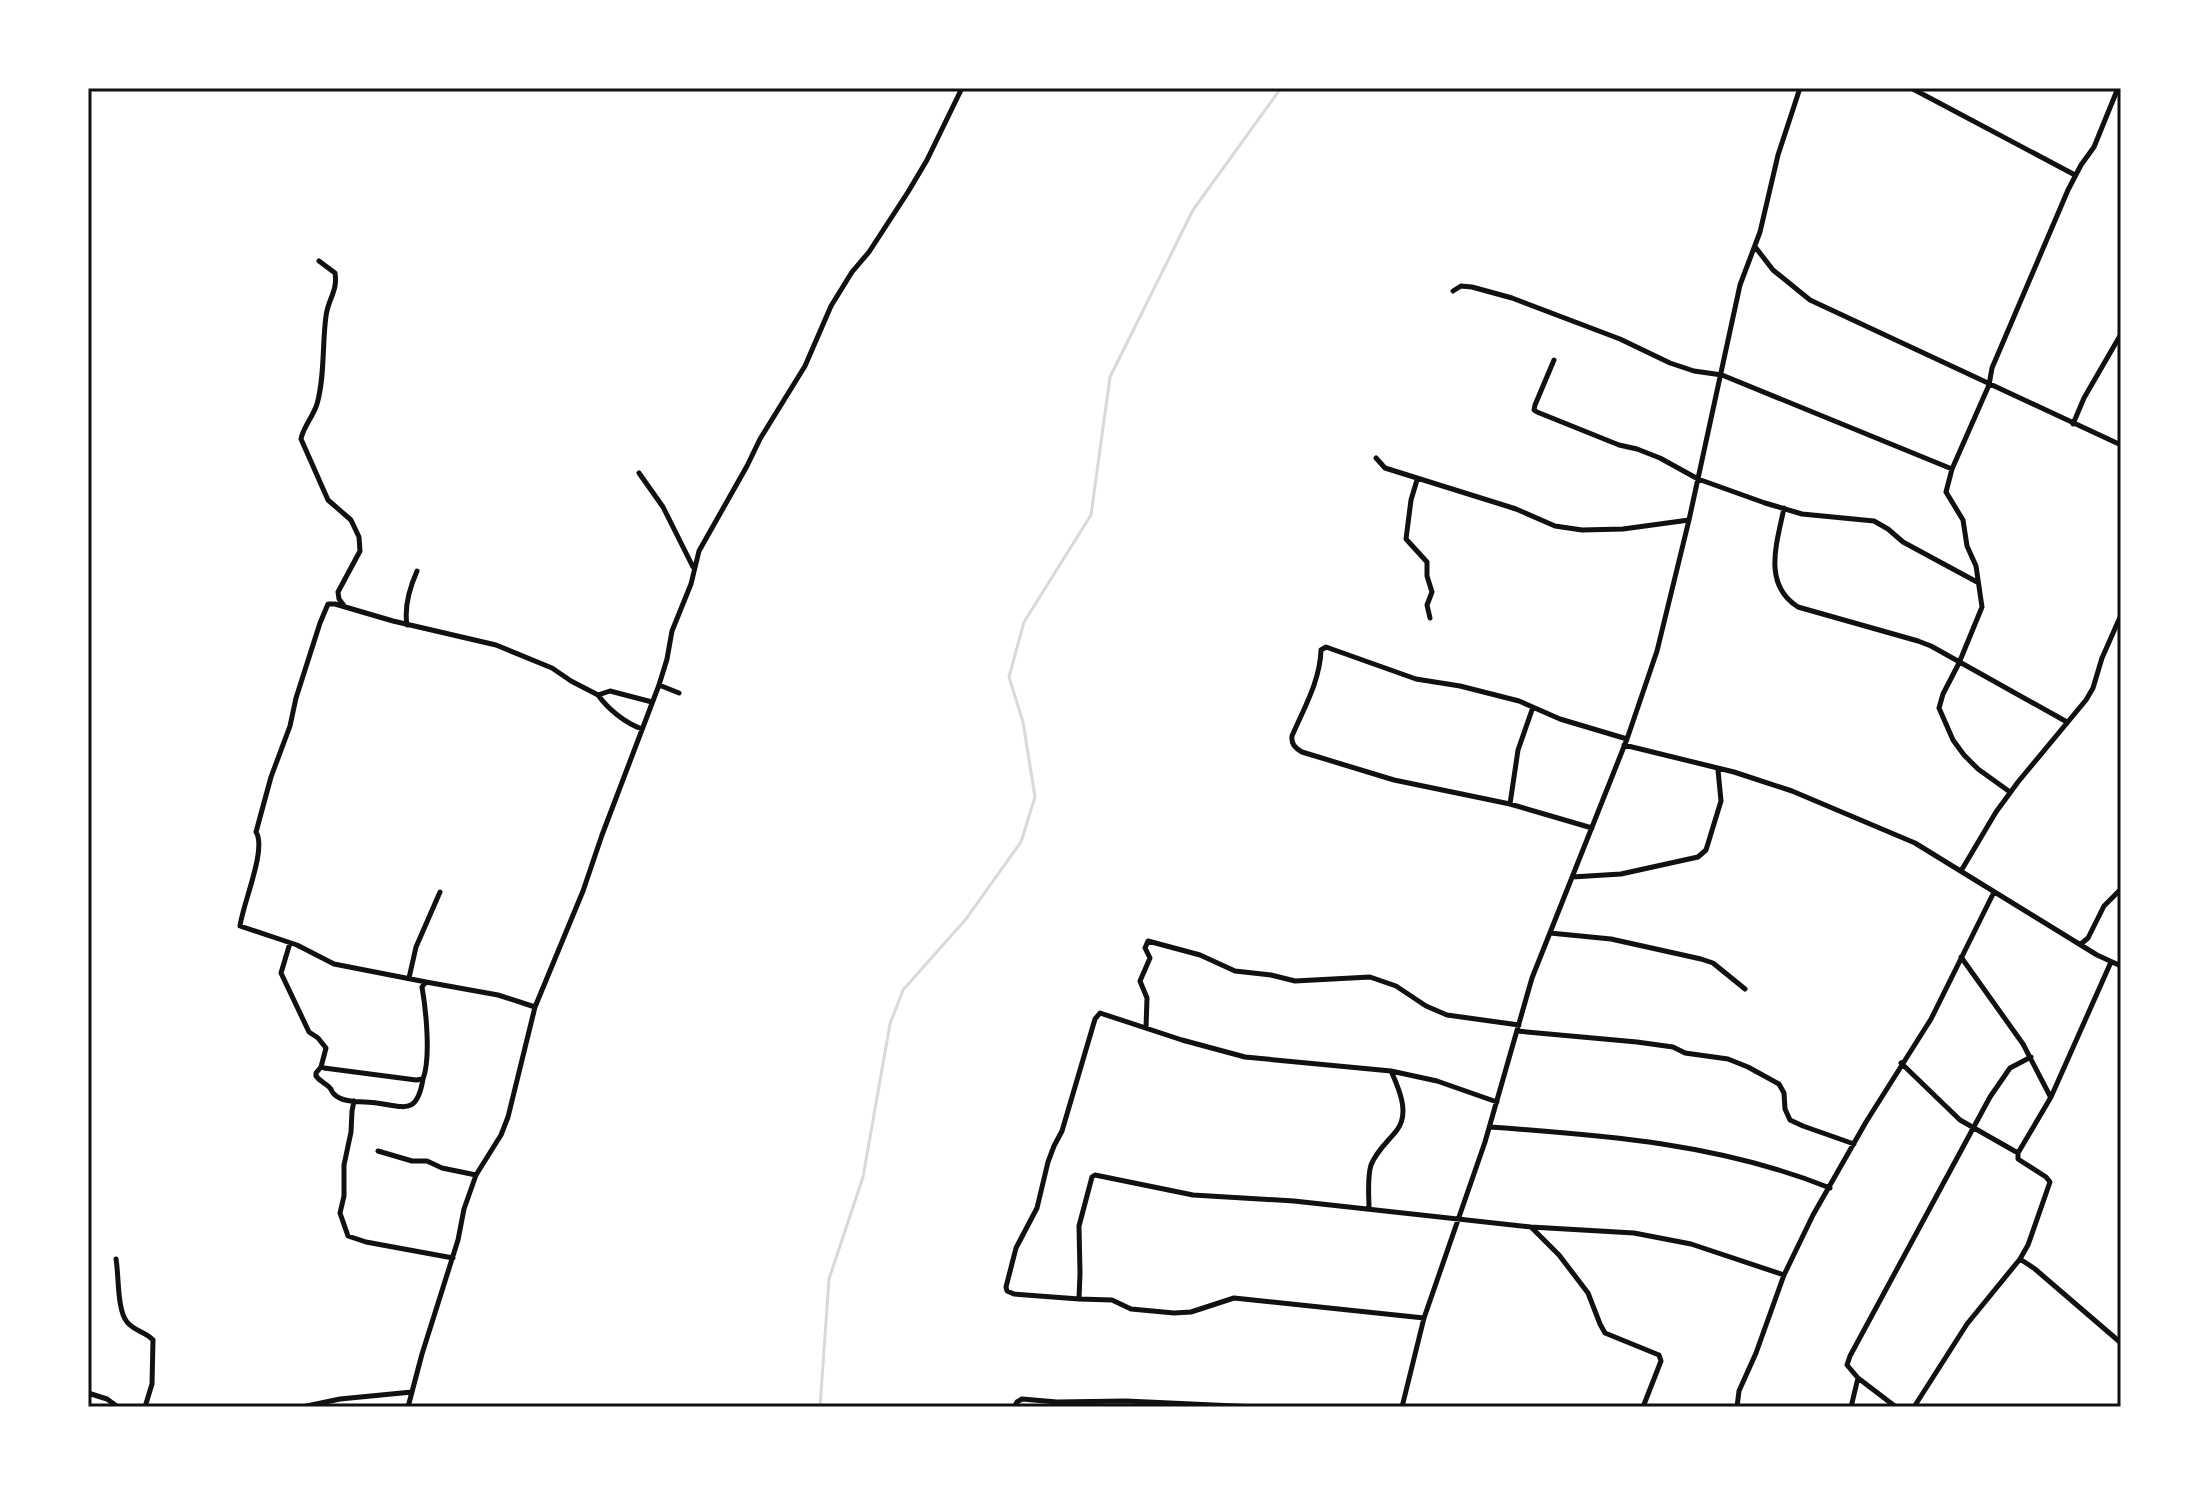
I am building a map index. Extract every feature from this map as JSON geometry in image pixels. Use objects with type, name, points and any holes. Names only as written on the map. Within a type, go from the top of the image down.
[{"type":"street","points":[[408,1407],[453,1258],[464,1209],[476,1175],[501,1135],[508,1117],[535,1007],[583,891],[659,685],[672,631],[703,543],[760,439],[805,366],[831,306],[915,181],[962,88]]},
{"type":"street","points":[[1402,1407],[1424,1318],[1497,1102],[1532,978],[1626,742],[1657,651],[1740,285],[1756,247],[1778,155],[1800,88]]},
{"type":"street","points":[[1911,88],[2075,175]]},
{"type":"street","points":[[2010,792],[1964,755],[1939,708],[1982,607],[1983,598],[1963,520],[1946,492],[1952,469],[1989,385],[1992,368],[2075,175],[2094,147],[2118,88]]},
{"type":"street","points":[[1756,247],[1773,270],[1810,300],[2121,445]]},
{"type":"street","points":[[319,261],[335,273],[335,292],[326,313],[318,400],[301,439],[328,500],[351,520],[359,537],[360,551],[338,592],[346,608]]},
{"type":"street","points":[[1453,291],[1461,286],[1472,287],[1512,298],[1620,339],[1670,363],[1722,375],[1952,469]]},
{"type":"street","points":[[2073,424],[2084,398],[2121,334]]},
{"type":"street","points":[[1554,360],[1535,411],[1660,458],[1698,479],[1802,514],[1874,521],[1903,542],[1978,583]]},
{"type":"street","points":[[1376,458],[1385,468],[1417,480],[1516,509],[1564,528],[1623,529],[1689,520]]},
{"type":"street","points":[[639,473],[663,507],[694,568]]},
{"type":"street","points":[[1417,480],[1406,539],[1427,562],[1432,592],[1427,605],[1430,618]]},
{"type":"street","points":[[1784,508],[1775,556],[1775,569],[1783,596],[1798,607],[1918,641],[2067,722]]},
{"type":"street","points":[[407,625],[410,584],[417,571]]},
{"type":"street","points":[[535,1007],[480,991],[334,964],[290,943],[240,926],[260,841],[256,832],[323,613],[328,604],[496,645],[552,668],[598,695],[623,719],[642,729]]},
{"type":"street","points":[[1961,871],[2010,792],[2091,693],[2121,615]]},
{"type":"street","points":[[1592,828],[1510,804],[1394,780],[1302,752],[1293,744],[1292,736],[1313,688],[1321,650],[1324,648],[1416,679],[1479,690],[1626,742],[1792,791],[1915,843],[2121,966]]},
{"type":"street","points":[[659,685],[679,693]]},
{"type":"street","points":[[598,695],[610,691],[652,702]]},
{"type":"street","points":[[1510,804],[1518,750],[1533,707]]},
{"type":"street","points":[[1572,877],[1621,874],[1698,857],[1706,850],[1721,801],[1718,770]]},
{"type":"street","points":[[2081,944],[2088,938],[2104,906],[2121,889]]},
{"type":"street","points":[[409,978],[416,947],[440,892]]},
{"type":"street","points":[[1737,1407],[1739,1391],[1784,1275],[1813,1215],[1901,1063],[1931,1019],[1994,892]]},
{"type":"street","points":[[1550,933],[1611,939],[1701,959],[1713,963],[1745,989]]},
{"type":"street","points":[[1146,1028],[1147,998],[1140,981],[1150,958],[1145,948],[1148,941],[1200,955],[1235,971],[1295,981],[1370,977],[1396,986],[1426,1006],[1447,1015],[1518,1028],[1673,1047],[1685,1053],[1728,1059],[1779,1084],[1790,1120],[1854,1144]]},
{"type":"street","points":[[290,943],[281,973],[309,1032],[326,1048],[321,1067],[316,1073],[318,1080],[337,1097],[402,1108],[417,1100],[426,1070],[427,1033],[422,987],[426,982]]},
{"type":"street","points":[[1961,957],[2031,1057],[2051,1097]]},
{"type":"street","points":[[1914,1407],[1967,1324],[2028,1245],[2050,1182],[2021,1161],[2018,1153],[2051,1097],[2111,962]]},
{"type":"street","points":[[1424,1318],[1234,1298],[1191,1312],[1174,1313],[1131,1309],[1112,1300],[1014,1294],[1006,1287],[1013,1258],[1037,1208],[1048,1162],[1072,1102],[1097,1015],[1103,1013],[1245,1057],[1391,1071],[1437,1081],[1497,1102]]},
{"type":"street","points":[[1896,1407],[1858,1378],[1847,1365],[1855,1344],[2004,1075],[2016,1064],[2031,1057]]},
{"type":"street","points":[[1901,1063],[1972,1129],[2018,1153]]},
{"type":"street","points":[[321,1067],[423,1079]]},
{"type":"street","points":[[1369,1209],[1370,1168],[1379,1149],[1403,1121],[1402,1097],[1391,1071]]},
{"type":"street","points":[[354,1101],[340,1213],[345,1232],[355,1240],[453,1258]]},
{"type":"street","points":[[1489,1127],[1666,1144],[1795,1174],[1830,1188]]},
{"type":"street","points":[[378,1151],[476,1175]]},
{"type":"street","points":[[1079,1299],[1079,1226],[1095,1175],[1193,1195],[1369,1209],[1531,1227],[1634,1233],[1676,1241],[1784,1275]]},
{"type":"street","points":[[1531,1227],[1559,1255],[1588,1293],[1605,1333],[1659,1355],[1661,1361],[1643,1407]]},
{"type":"street","points":[[116,1259],[119,1305],[124,1319],[153,1340],[152,1384],[145,1407]]},
{"type":"street","points":[[2020,1259],[2121,1343]]},
{"type":"street","points":[[1851,1407],[1858,1378]]},
{"type":"street","points":[[302,1407],[340,1399],[412,1392]]},
{"type":"street","points":[[88,1393],[107,1399],[118,1407]]},
{"type":"street","points":[[1014,1407],[1022,1399],[1257,1407]]},
{"type":"waterway","points":[[820,1407],[829,1279],[863,1177],[890,1024],[903,990],[966,919],[1021,842],[1035,797],[1023,722],[1009,677],[1024,622],[1091,515],[1110,377],[1193,210],[1281,88]]}]
